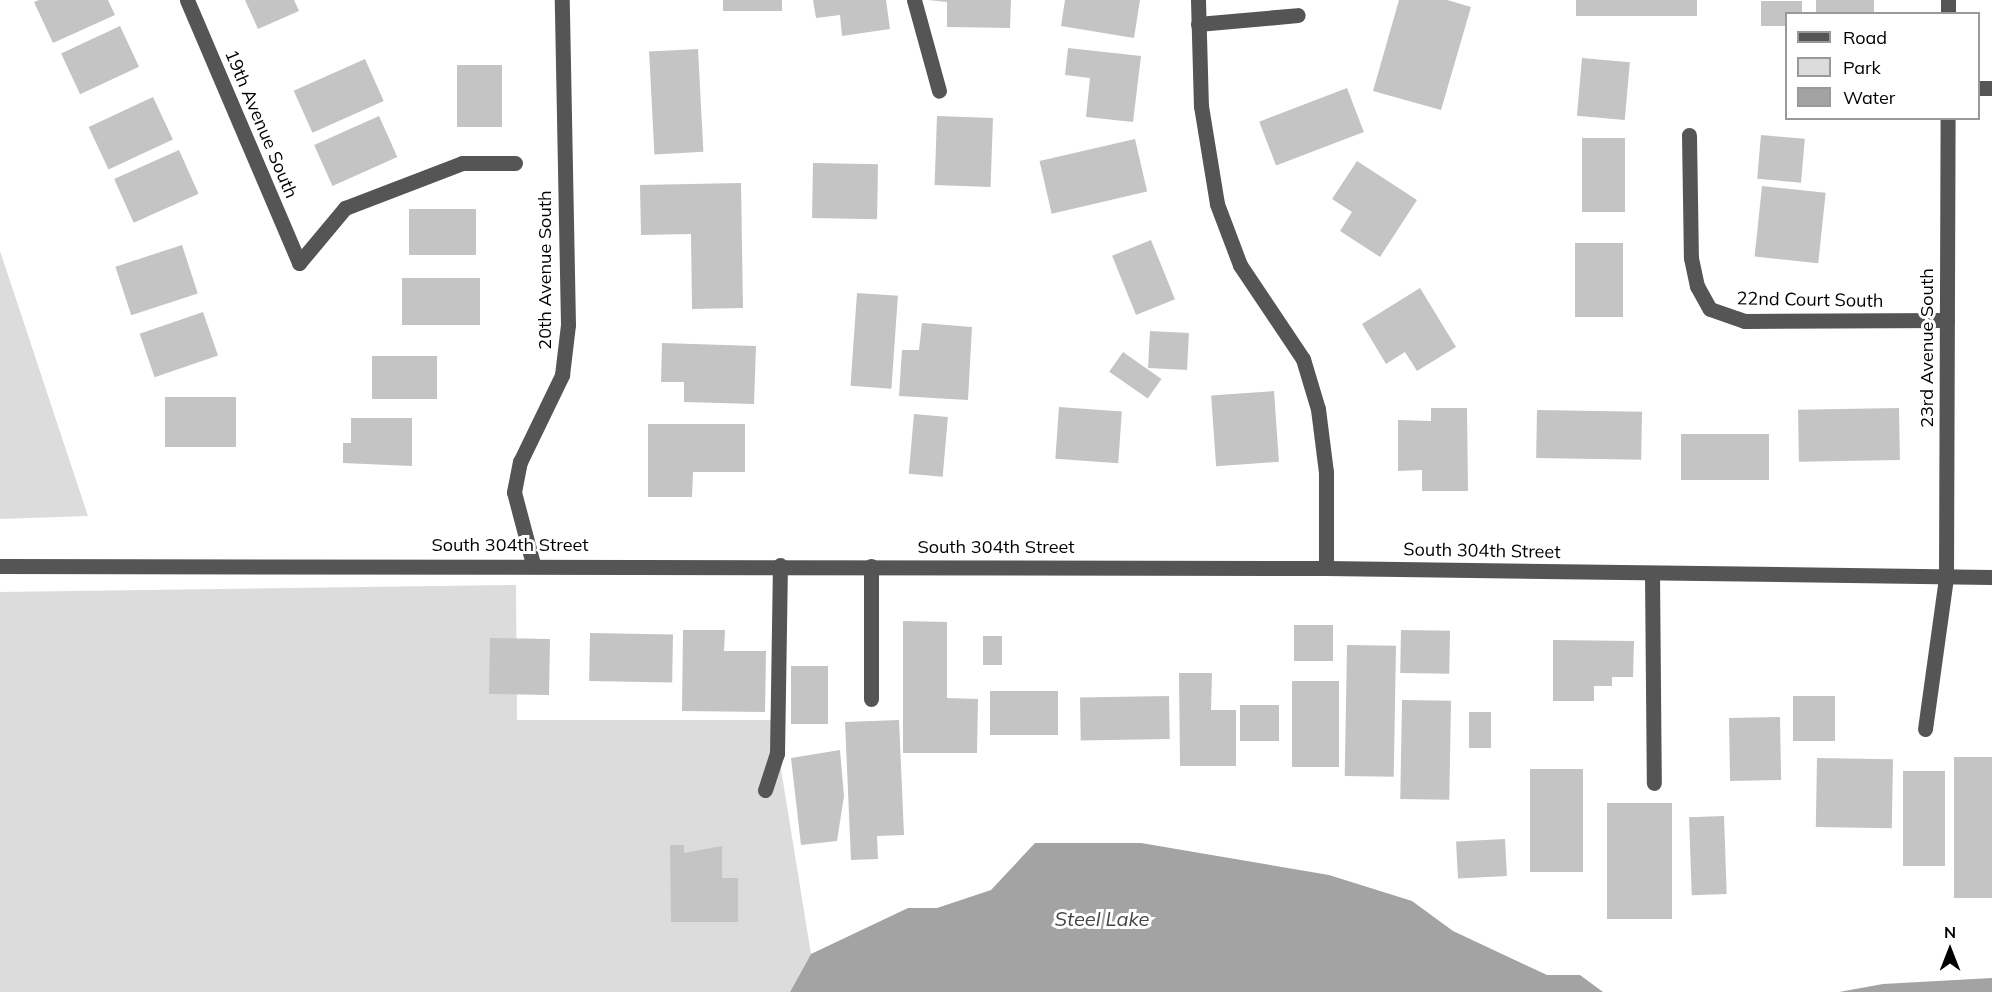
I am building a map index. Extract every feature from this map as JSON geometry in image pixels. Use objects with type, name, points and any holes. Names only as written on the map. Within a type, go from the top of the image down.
[{"type":"street","name":"19th Avenue South","points":[[187,0],[298,263],[345,208],[462,163],[515,163]]},
{"type":"street","name":"20th Avenue South","points":[[533,564],[514,492],[520,462],[562,375],[568,325],[562,0]]},
{"type":"street","points":[[914,0],[939,91]]},
{"type":"street","points":[[1198,0],[1204,134],[1217,204],[1240,265],[1294,342],[1312,382],[1324,452],[1326,568]]},
{"type":"street","points":[[1198,24],[1298,15]]},
{"type":"street","name":"23rd Avenue South","points":[[1925,729],[1946,577],[1948,120]]},
{"type":"street","name":"22nd Court South","points":[[1689,135],[1691,258],[1697,286],[1710,309],[1745,321],[1947,320]]},
{"type":"street","name":"South 304th Street","points":[[0,566],[533,564],[1326,568],[1992,577]]},
{"type":"street","points":[[765,790],[777,753],[780,565]]},
{"type":"street","points":[[871,566],[871,699]]},
{"type":"street","points":[[1652,573],[1654,783]]},
{"type":"green space","points":[[0,251],[88,516],[0,519]]},
{"type":"green space","points":[[516,585],[517,720],[773,720],[811,954],[790,992],[0,992],[0,592]]},
{"type":"water","name":"Steel Lake","points":[[1035,843],[1141,843],[1329,875],[1412,901],[1453,931],[1547,975],[1580,975],[1603,992],[790,992],[811,954],[908,908],[937,908],[991,890]]},
{"type":"water","points":[[1992,978],[1992,992],[1839,992],[1883,984]]},
{"type":"building","points":[[39,0],[108,0],[115,15],[53,43],[34,2]]},
{"type":"building","points":[[245,0],[294,0],[299,11],[258,29]]},
{"type":"building","points":[[723,0],[782,0],[782,11],[723,11]]},
{"type":"building","points":[[813,0],[886,0],[890,29],[842,36],[840,15],[816,18]]},
{"type":"building","points":[[928,0],[1011,0],[1010,28],[947,27],[947,2]]},
{"type":"building","points":[[1065,0],[1140,0],[1134,38],[1061,26]]},
{"type":"building","points":[[1399,0],[1447,0],[1471,7],[1441,110],[1373,91]]},
{"type":"building","points":[[1576,0],[1697,0],[1697,16],[1576,16]]},
{"type":"building","points":[[1816,0],[1874,0],[1874,12],[1816,12]]},
{"type":"building","points":[[1761,1],[1802,1],[1802,12],[1785,12],[1785,26],[1761,26]]},
{"type":"building","points":[[120,26],[139,67],[80,94],[61,53]]},
{"type":"building","points":[[1068,48],[1141,56],[1133,122],[1086,117],[1090,78],[1065,75]]},
{"type":"building","points":[[698,49],[703,152],[654,154],[649,52]]},
{"type":"building","points":[[1582,58],[1630,62],[1625,120],[1577,116]]},
{"type":"building","points":[[365,59],[384,101],[312,133],[294,91]]},
{"type":"building","points":[[457,65],[502,65],[502,127],[457,127]]},
{"type":"building","points":[[1347,88],[1364,132],[1276,166],[1259,122]]},
{"type":"building","points":[[153,97],[173,140],[109,170],[89,127]]},
{"type":"building","points":[[379,116],[397,157],[332,186],[314,145]]},
{"type":"building","points":[[937,116],[993,118],[991,187],[935,185]]},
{"type":"building","points":[[1761,135],[1805,139],[1801,183],[1757,179]]},
{"type":"building","points":[[1582,138],[1625,138],[1625,212],[1582,212]]},
{"type":"building","points":[[1135,139],[1147,192],[1052,214],[1040,161]]},
{"type":"building","points":[[179,150],[199,194],[134,223],[114,179]]},
{"type":"building","points":[[1357,161],[1417,200],[1380,257],[1340,231],[1352,212],[1332,199]]},
{"type":"building","points":[[813,163],[878,164],[877,219],[812,218]]},
{"type":"building","points":[[741,183],[743,308],[692,309],[691,234],[641,235],[640,185]]},
{"type":"building","points":[[1762,186],[1826,193],[1818,263],[1755,257]]},
{"type":"building","points":[[409,209],[476,209],[476,255],[409,255]]},
{"type":"building","points":[[1151,240],[1175,299],[1136,315],[1112,256]]},
{"type":"building","points":[[1575,243],[1623,243],[1623,317],[1575,317]]},
{"type":"building","points":[[182,245],[198,294],[131,315],[115,267]]},
{"type":"building","points":[[402,278],[480,278],[480,325],[402,325]]},
{"type":"building","points":[[1420,288],[1456,347],[1417,371],[1405,352],[1386,364],[1362,324]]},
{"type":"building","points":[[857,293],[898,296],[891,389],[851,386]]},
{"type":"building","points":[[203,312],[218,355],[155,377],[140,334]]},
{"type":"building","points":[[922,323],[972,327],[968,400],[899,396],[902,350],[919,350]]},
{"type":"building","points":[[1150,331],[1189,333],[1187,370],[1148,368]]},
{"type":"building","points":[[662,343],[756,346],[754,404],[684,402],[684,382],[661,382]]},
{"type":"building","points":[[1123,352],[1162,379],[1148,399],[1109,372]]},
{"type":"building","points":[[372,356],[437,356],[437,399],[372,399]]},
{"type":"building","points":[[1274,391],[1279,462],[1216,466],[1211,395]]},
{"type":"building","points":[[165,397],[236,397],[236,447],[165,447]]},
{"type":"building","points":[[1059,407],[1122,411],[1118,463],[1055,459]]},
{"type":"building","points":[[1431,408],[1467,408],[1468,491],[1422,491],[1422,470],[1398,471],[1398,420],[1431,421]]},
{"type":"building","points":[[1899,408],[1900,460],[1799,462],[1798,410]]},
{"type":"building","points":[[1537,410],[1642,412],[1641,460],[1536,458]]},
{"type":"building","points":[[914,414],[948,417],[943,477],[909,474]]},
{"type":"building","points":[[351,418],[412,418],[412,466],[343,463],[343,443],[351,443]]},
{"type":"building","points":[[648,424],[745,424],[745,472],[693,472],[692,497],[648,497]]},
{"type":"building","points":[[1681,434],[1769,434],[1769,480],[1681,480]]},
{"type":"building","points":[[903,621],[947,622],[947,698],[978,699],[977,753],[903,753]]},
{"type":"building","points":[[1294,625],[1333,625],[1333,661],[1294,661]]},
{"type":"building","points":[[683,630],[725,630],[724,651],[766,651],[765,712],[682,711]]},
{"type":"building","points":[[1401,630],[1450,631],[1449,674],[1400,673]]},
{"type":"building","points":[[590,633],[673,634],[672,682],[589,681]]},
{"type":"building","points":[[983,636],[1002,636],[1002,665],[983,665]]},
{"type":"building","points":[[490,638],[550,639],[549,695],[489,694]]},
{"type":"building","points":[[1553,640],[1634,641],[1633,677],[1612,677],[1612,686],[1594,686],[1594,701],[1553,701]]},
{"type":"building","points":[[1347,645],[1396,646],[1394,777],[1345,776]]},
{"type":"building","points":[[791,666],[828,666],[828,724],[791,724]]},
{"type":"building","points":[[1179,673],[1212,673],[1211,710],[1236,710],[1236,766],[1180,766]]},
{"type":"building","points":[[1292,681],[1339,681],[1339,767],[1292,767]]},
{"type":"building","points":[[990,691],[1058,691],[1058,735],[990,735]]},
{"type":"building","points":[[1169,696],[1170,739],[1081,741],[1080,698]]},
{"type":"building","points":[[1793,696],[1835,696],[1835,741],[1793,741]]},
{"type":"building","points":[[1402,700],[1451,701],[1449,800],[1400,799]]},
{"type":"building","points":[[1240,705],[1279,705],[1279,741],[1240,741]]},
{"type":"building","points":[[1469,712],[1491,712],[1491,748],[1469,748]]},
{"type":"building","points":[[1780,717],[1781,780],[1730,781],[1729,718]]},
{"type":"building","points":[[899,720],[904,835],[877,836],[878,859],[851,860],[845,722]]},
{"type":"building","points":[[840,750],[844,796],[837,841],[801,845],[791,758]]},
{"type":"building","points":[[1954,757],[1992,757],[1992,898],[1954,898]]},
{"type":"building","points":[[1817,758],[1893,759],[1892,828],[1816,827]]},
{"type":"building","points":[[1530,769],[1583,769],[1583,872],[1530,872]]},
{"type":"building","points":[[1903,771],[1945,771],[1945,866],[1903,866]]},
{"type":"building","points":[[1607,803],[1672,803],[1672,919],[1607,919]]},
{"type":"building","points":[[1724,816],[1727,894],[1692,895],[1689,817]]},
{"type":"building","points":[[1505,839],[1507,876],[1458,879],[1456,842]]},
{"type":"building","points":[[670,845],[684,845],[684,853],[722,846],[722,878],[738,878],[738,922],[671,922]]}]
